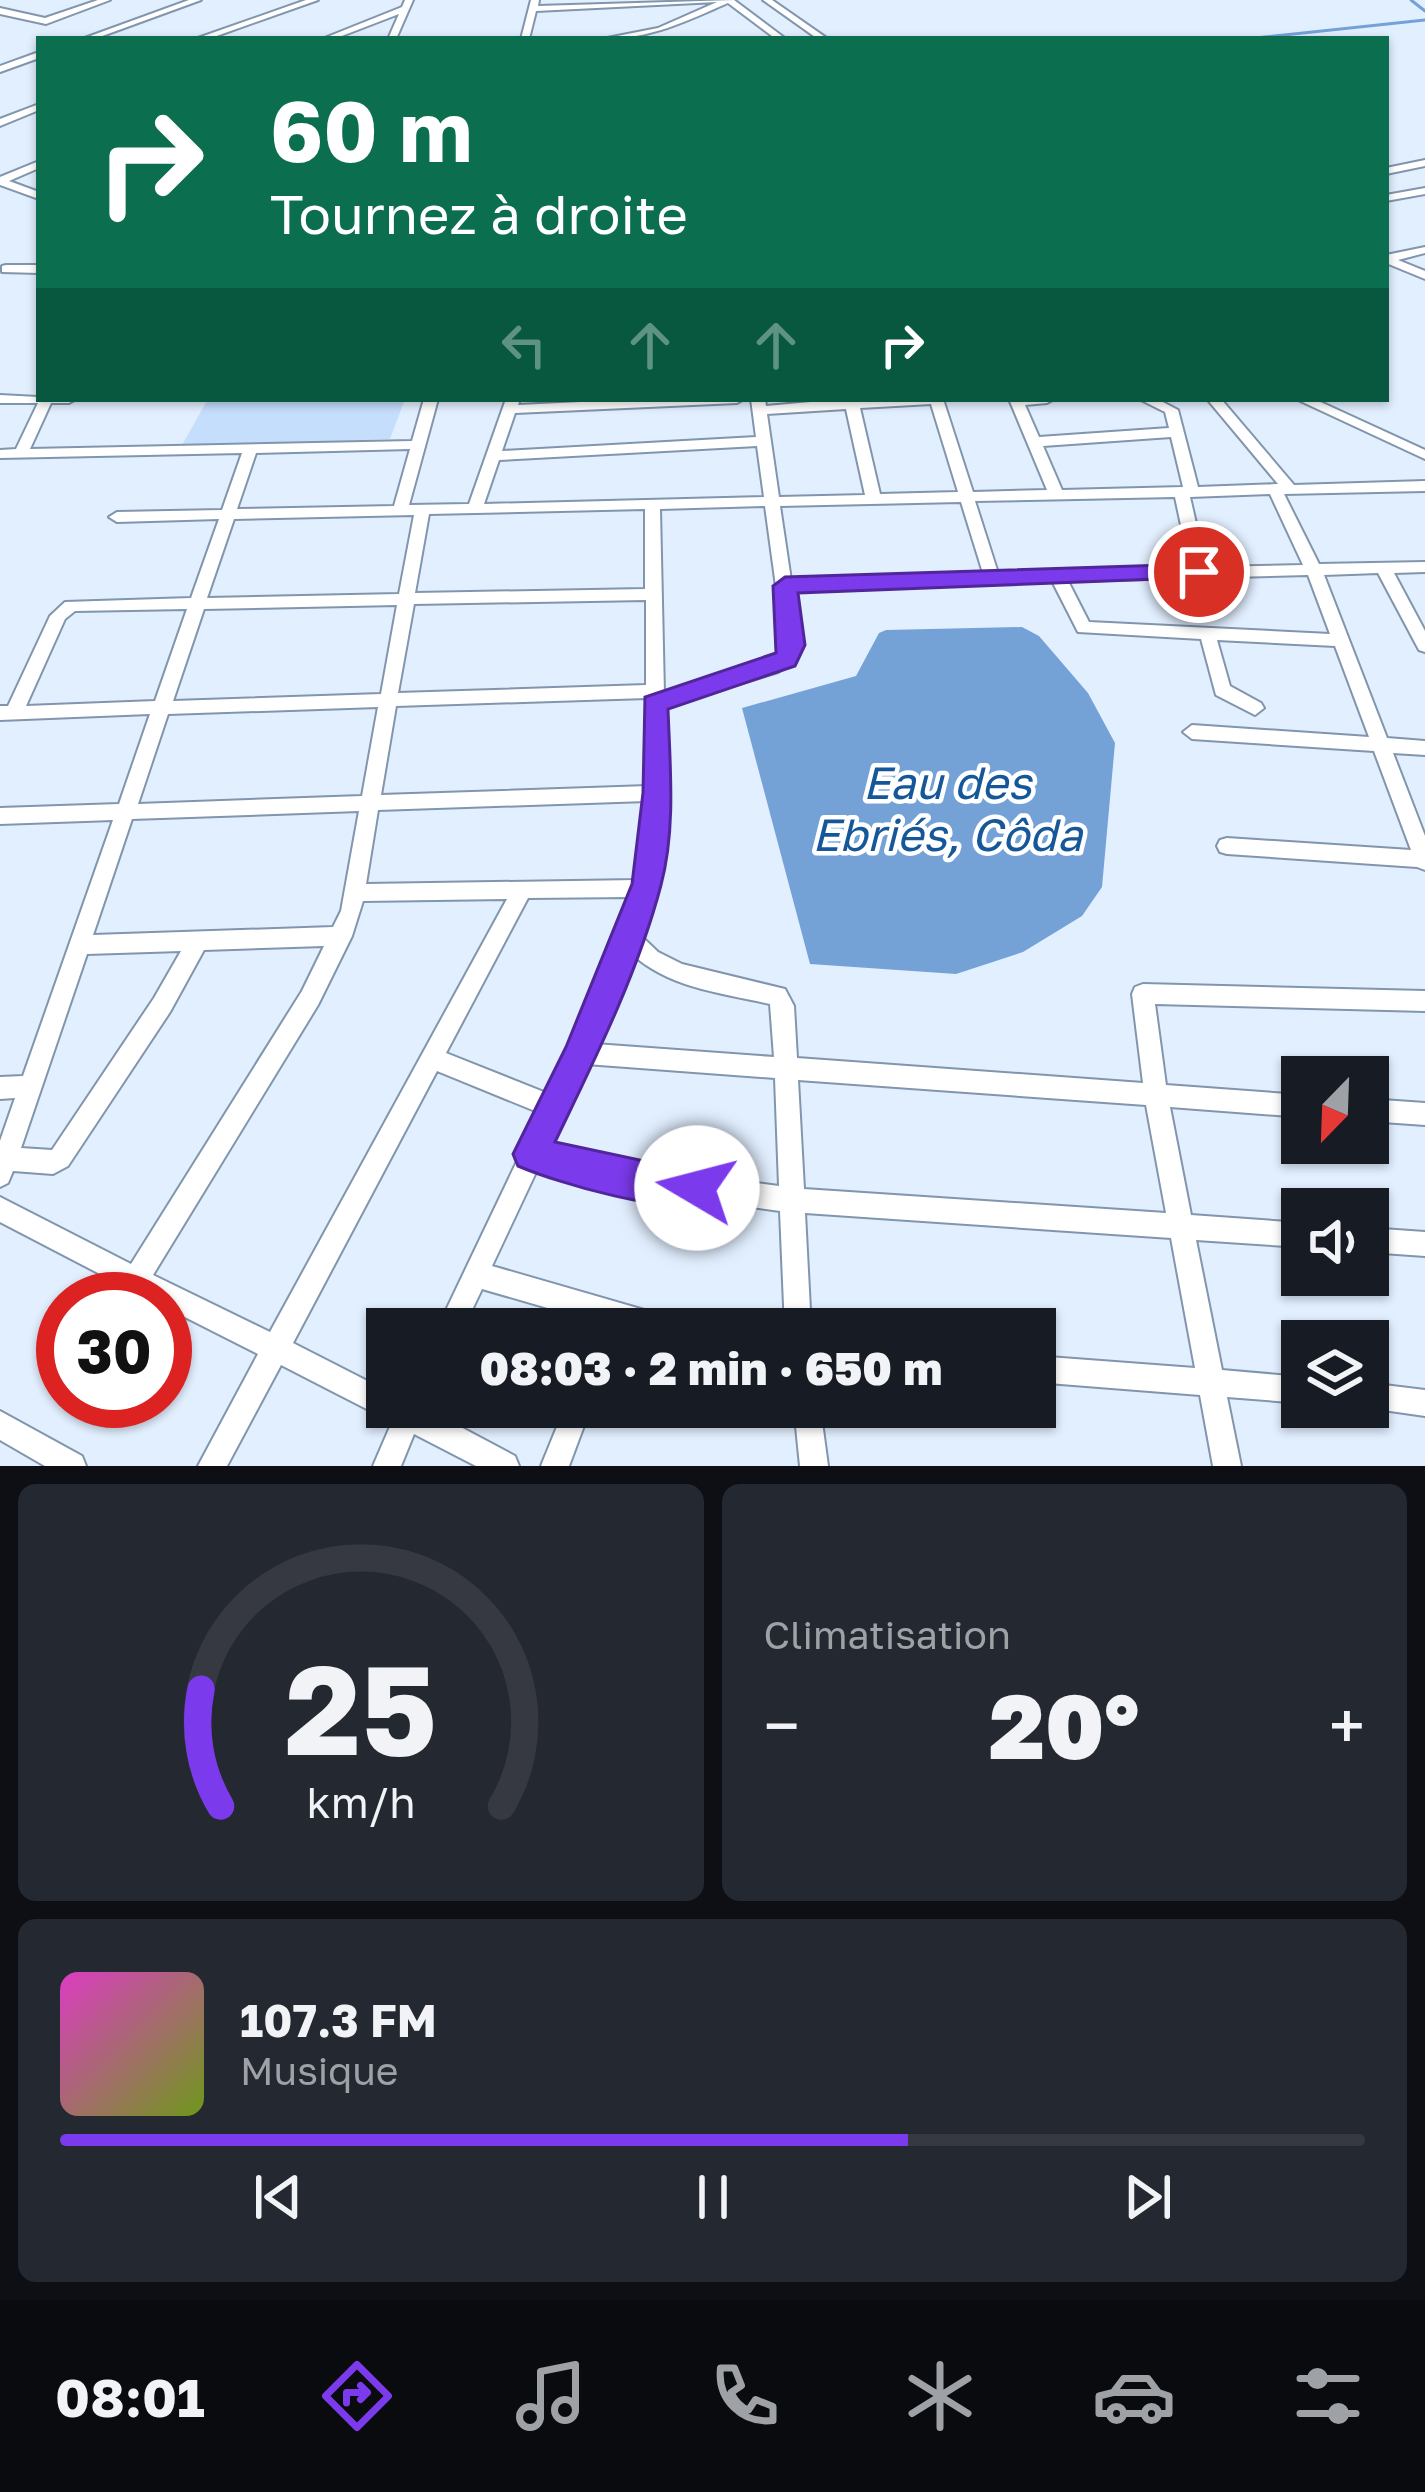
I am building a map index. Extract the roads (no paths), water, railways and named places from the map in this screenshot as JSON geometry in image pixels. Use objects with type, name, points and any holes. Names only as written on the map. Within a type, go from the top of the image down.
[{"type":"street","points":[[0,9],[27,0]]},
{"type":"street","points":[[46,21],[106,0]]},
{"type":"street","points":[[85,36],[197,0]]},
{"type":"street","points":[[208,36],[314,0]]},
{"type":"street","points":[[526,36],[535,4],[716,0]]},
{"type":"street","points":[[624,36],[660,30],[729,0],[778,36]]},
{"type":"street","points":[[767,0],[820,36]]},
{"type":"street","points":[[333,36],[408,4]]},
{"type":"street","points":[[393,36],[408,4]]},
{"type":"street","points":[[0,9],[61,26]]},
{"type":"street","points":[[660,30],[666,36]]},
{"type":"street","points":[[0,69],[36,56]]},
{"type":"street","points":[[0,123],[36,108]]},
{"type":"street","points":[[1389,170],[1425,164]]},
{"type":"street","points":[[36,165],[0,181],[36,195]]},
{"type":"street","points":[[1389,197],[1425,191]]},
{"type":"street","points":[[1389,258],[1425,250]]},
{"type":"street","points":[[1389,260],[1425,275]]},
{"type":"street","points":[[6,269],[36,269]]},
{"type":"street","points":[[0,399],[36,400]]},
{"type":"street","points":[[21,453],[45,402]]},
{"type":"street","points":[[141,1272],[310,998],[342,936],[356,893],[409,599],[418,445],[430,402]]},
{"type":"street","points":[[474,509],[511,404],[601,402]]},
{"type":"street","points":[[654,594],[71,606],[58,616],[7,713],[654,697],[786,659],[792,645],[759,405],[852,402],[873,497]]},
{"type":"street","points":[[938,402],[992,578]]},
{"type":"street","points":[[1018,402],[1055,492]]},
{"type":"street","points":[[1156,402],[1169,406],[1176,432],[1199,572]]},
{"type":"street","points":[[1216,402],[1281,488],[1424,860],[1227,846]]},
{"type":"street","points":[[1310,402],[1425,455]]},
{"type":"street","points":[[1035,442],[1176,432]]},
{"type":"street","points":[[493,456],[764,440]]},
{"type":"street","points":[[0,454],[418,445]]},
{"type":"street","points":[[198,940],[60,1158],[3,1167],[251,448]]},
{"type":"street","points":[[117,517],[1425,487]]},
{"type":"street","points":[[460,1308],[580,1053],[645,888],[657,793],[652,505]]},
{"type":"street","points":[[785,586],[1425,567]]},
{"type":"street","points":[[1383,568],[1425,646]]},
{"type":"street","points":[[1057,576],[1084,628],[1339,640]]},
{"type":"street","points":[[1207,632],[1222,690],[1256,708]]},
{"type":"street","points":[[1192,732],[1425,748]]},
{"type":"street","points":[[0,816],[657,793]]},
{"type":"street","points":[[356,893],[645,888]]},
{"type":"street","points":[[212,1466],[521,893]]},
{"type":"street","points":[[78,945],[342,936]]},
{"type":"street","points":[[628,937],[664,967],[777,996],[783,1006],[797,1308]]},
{"type":"street","points":[[1227,1466],[1156,1096],[1142,994],[1425,1001]]},
{"type":"street","points":[[580,1053],[1281,1105]]},
{"type":"street","points":[[434,1059],[554,1107]]},
{"type":"street","points":[[0,1088],[29,1086]]},
{"type":"street","points":[[1389,1111],[1425,1114]]},
{"type":"street","points":[[531,1154],[618,1177],[790,1200],[1281,1233]]},
{"type":"street","points":[[0,1210],[114,1272]]},
{"type":"street","points":[[1389,1241],[1425,1244]]},
{"type":"street","points":[[476,1274],[569,1308]]},
{"type":"street","points":[[192,1309],[366,1392]]},
{"type":"street","points":[[1056,1371],[1281,1389]]},
{"type":"street","points":[[1389,1398],[1425,1402]]},
{"type":"street","points":[[0,1425],[72,1466]]},
{"type":"street","points":[[386,1466],[395,1428]]},
{"type":"street","points":[[435,1428],[505,1466]]},
{"type":"street","points":[[555,1466],[570,1428]]},
{"type":"street","points":[[809,1428],[814,1466]]},
{"type":"water","name":"Eau des Ebriés, Côda","points":[[1022,627],[1039,636],[1088,693],[1115,743],[1102,887],[1082,916],[1023,952],[956,974],[810,964],[742,708],[856,676],[879,633],[886,630]]},
{"type":"waterway","points":[[1411,0],[1425,11]]},
{"type":"waterway","points":[[1274,36],[1425,20]]}]
